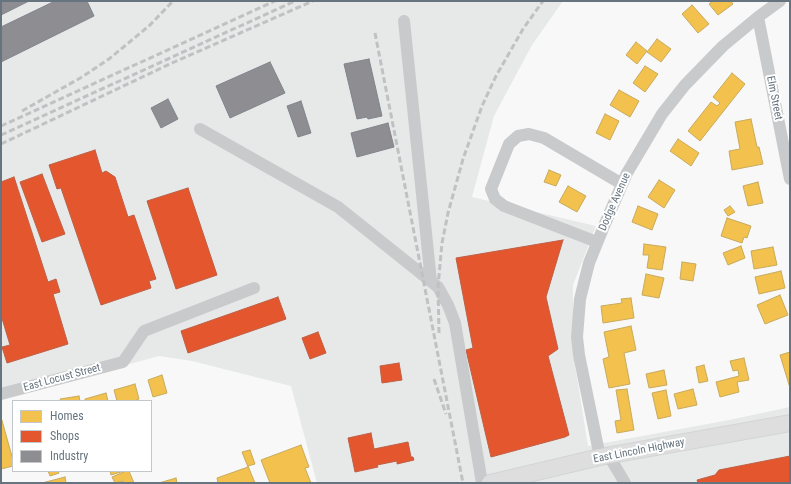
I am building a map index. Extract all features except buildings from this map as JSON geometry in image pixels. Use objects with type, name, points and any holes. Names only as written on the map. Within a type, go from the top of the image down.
[{"type":"main road","name":"East Lincoln Highway","points":[[490,483],[604,456],[790,423]]},
{"type":"street","name":"Dodge Avenue","points":[[625,483],[604,456],[578,355],[577,337],[580,299],[589,263],[622,184],[662,114],[685,85],[723,46],[780,1]]},
{"type":"street","name":"Elm Street","points":[[758,17],[790,179]]},
{"type":"street","points":[[404,21],[431,281]]},
{"type":"street","points":[[200,128],[338,207],[438,287],[448,305],[455,323],[482,483]]},
{"type":"street","points":[[598,242],[504,206],[495,199],[491,189],[509,144],[518,136],[529,134],[544,138],[622,184]]},
{"type":"street","name":"East Locust Street","points":[[1,394],[123,362],[144,331],[254,288]]},
{"type":"shaded area","points":[[1,1],[563,1],[532,45],[494,116],[472,197],[596,226],[573,285],[573,352],[588,446],[729,420],[790,407],[790,483],[317,483],[291,386],[192,361],[159,356],[1,399]]},
{"type":"railway","points":[[22,111],[82,77],[109,59],[150,25],[173,1]]},
{"type":"railway","points":[[1,126],[275,1]]},
{"type":"railway","points":[[1,135],[295,1]]},
{"type":"railway","points":[[1,144],[172,63],[313,1]]},
{"type":"railway","points":[[439,333],[438,287],[442,243],[448,213],[463,159],[482,106],[496,76],[523,29],[543,1]]},
{"type":"railway","points":[[375,33],[463,483]]},
{"type":"railway","points":[[434,379],[446,414]]}]
